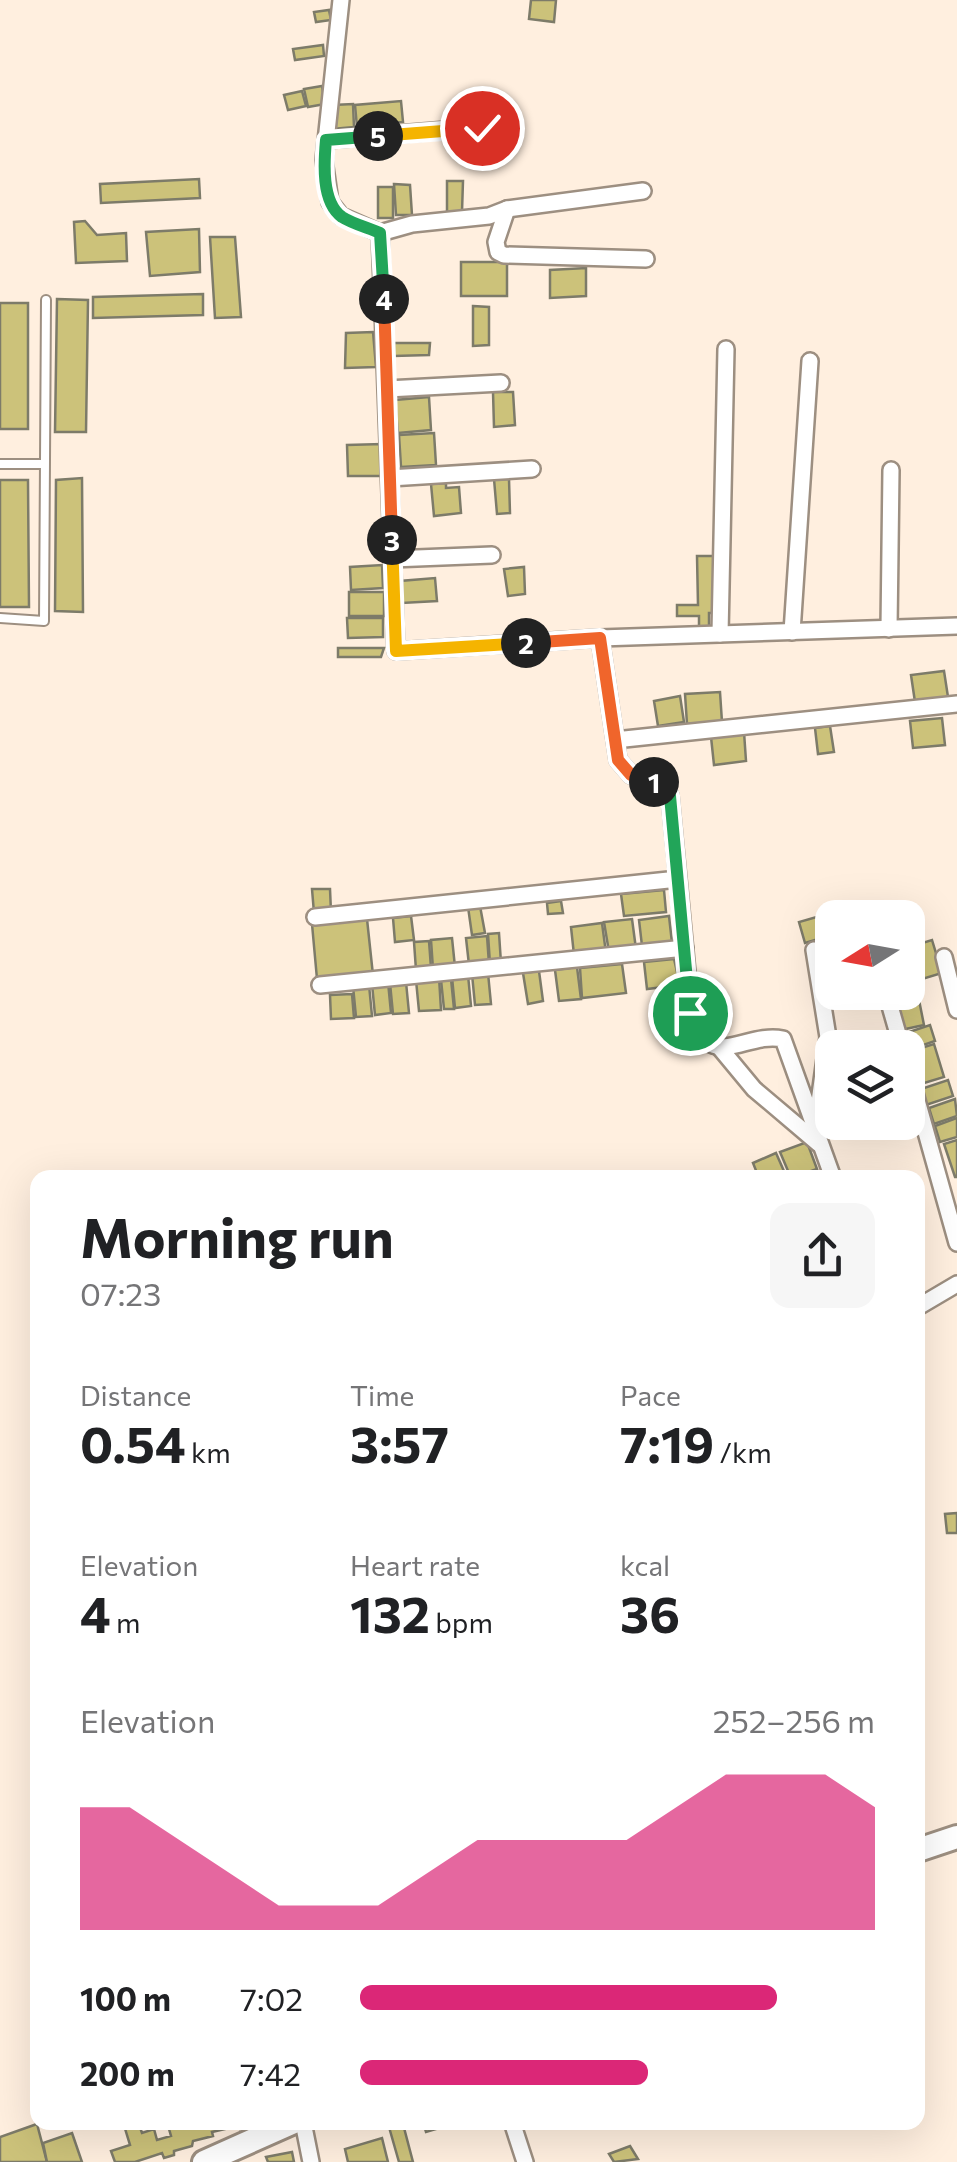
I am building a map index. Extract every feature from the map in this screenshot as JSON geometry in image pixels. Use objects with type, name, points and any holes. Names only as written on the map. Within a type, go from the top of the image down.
[{"type":"main road","points":[[925,1847],[957,1836]]},
{"type":"main road","points":[[204,2162],[276,2130]]},
{"type":"street","points":[[341,0],[324,160],[330,202],[341,216],[380,233],[412,224],[643,191]]},
{"type":"street","points":[[326,140],[482,128]]},
{"type":"street","points":[[508,209],[496,242],[498,252],[504,255],[646,260]]},
{"type":"street","points":[[380,233],[396,651],[600,638],[957,626]]},
{"type":"street","points":[[720,634],[726,349]]},
{"type":"street","points":[[792,632],[810,361]]},
{"type":"street","points":[[387,390],[501,383]]},
{"type":"street","points":[[390,478],[532,469]]},
{"type":"street","points":[[889,628],[891,470]]},
{"type":"street","points":[[392,559],[492,555]]},
{"type":"street","points":[[600,638],[618,760],[625,770],[668,790],[690,1013],[695,1028],[720,1048],[754,1089],[822,1146]]},
{"type":"street","points":[[615,740],[957,704]]},
{"type":"street","points":[[315,917],[678,879]]},
{"type":"street","points":[[320,985],[685,948]]},
{"type":"street","points":[[814,950],[827,1030]]},
{"type":"street","points":[[944,957],[957,1010]]},
{"type":"street","points":[[720,1048],[783,1039],[815,1124]]},
{"type":"street","points":[[925,1128],[957,1242]]},
{"type":"street","points":[[820,1140],[830,1170]]},
{"type":"street","points":[[925,1303],[957,1284]]},
{"type":"street","points":[[304,2130],[311,2162]]},
{"type":"street","points":[[515,2130],[526,2162]]},
{"type":"lane","points":[[0,618],[44,621],[46,300]]},
{"type":"lane","points":[[0,464],[44,464]]},
{"type":"building","points":[[531,0],[556,0],[554,22],[529,19]]},
{"type":"building","points":[[329,10],[331,20],[316,22],[314,12]]},
{"type":"building","points":[[323,45],[324,56],[295,60],[293,49]]},
{"type":"building","points":[[322,86],[325,104],[308,107],[304,89]]},
{"type":"building","points":[[302,91],[306,106],[288,110],[284,95]]},
{"type":"building","points":[[401,101],[403,122],[357,127],[355,105]]},
{"type":"building","points":[[353,104],[354,127],[332,129],[333,105]]},
{"type":"building","points":[[199,179],[200,198],[101,203],[100,184]]},
{"type":"building","points":[[447,181],[463,181],[462,212],[447,212]]},
{"type":"building","points":[[394,184],[410,185],[412,215],[396,215]]},
{"type":"building","points":[[378,187],[393,187],[393,218],[378,218]]},
{"type":"building","points":[[85,221],[97,235],[126,233],[127,261],[76,263],[74,222]]},
{"type":"building","points":[[199,229],[200,272],[150,276],[146,232]]},
{"type":"building","points":[[210,237],[235,237],[241,317],[215,318]]},
{"type":"building","points":[[461,262],[507,262],[507,296],[461,296]]},
{"type":"building","points":[[586,268],[586,296],[550,298],[550,270]]},
{"type":"building","points":[[203,294],[203,315],[93,318],[93,297]]},
{"type":"building","points":[[57,299],[88,300],[86,432],[55,432]]},
{"type":"building","points":[[0,303],[28,303],[28,429],[0,429]]},
{"type":"building","points":[[473,306],[489,307],[489,345],[473,346]]},
{"type":"building","points":[[373,332],[376,367],[345,368],[346,333]]},
{"type":"building","points":[[394,343],[430,343],[429,355],[394,356]]},
{"type":"building","points":[[493,392],[513,392],[515,425],[494,427]]},
{"type":"building","points":[[429,397],[431,430],[398,433],[395,400]]},
{"type":"building","points":[[434,433],[436,465],[401,467],[399,435]]},
{"type":"building","points":[[382,444],[383,476],[348,476],[347,445]]},
{"type":"building","points":[[82,478],[83,612],[55,611],[56,480]]},
{"type":"building","points":[[494,479],[509,479],[510,513],[497,514]]},
{"type":"building","points":[[0,480],[28,480],[29,607],[0,607]]},
{"type":"building","points":[[446,483],[446,488],[459,487],[461,513],[434,516],[431,484]]},
{"type":"building","points":[[697,556],[717,556],[718,613],[709,613],[709,627],[699,627],[699,616],[677,616],[677,605],[698,605]]},
{"type":"building","points":[[382,565],[383,588],[351,590],[350,567]]},
{"type":"building","points":[[524,567],[525,594],[508,596],[504,569]]},
{"type":"building","points":[[435,578],[437,601],[402,603],[400,581]]},
{"type":"building","points":[[349,592],[384,592],[384,616],[349,616]]},
{"type":"building","points":[[347,618],[383,618],[383,637],[348,638]]},
{"type":"building","points":[[338,648],[384,648],[381,657],[338,657]]},
{"type":"building","points":[[944,671],[948,697],[915,702],[911,675]]},
{"type":"building","points":[[720,692],[722,722],[687,724],[685,694]]},
{"type":"building","points":[[680,696],[684,722],[658,726],[654,701]]},
{"type":"building","points":[[942,718],[945,745],[913,748],[910,721]]},
{"type":"building","points":[[830,726],[834,752],[818,754],[815,728]]},
{"type":"building","points":[[744,732],[746,761],[714,765],[711,737]]},
{"type":"building","points":[[312,889],[330,889],[331,912],[314,913]]},
{"type":"building","points":[[664,890],[666,912],[624,916],[621,894]]},
{"type":"building","points":[[561,901],[563,913],[548,914],[547,903]]},
{"type":"building","points":[[480,906],[485,933],[472,935],[468,907]]},
{"type":"building","points":[[411,916],[414,940],[395,942],[393,918]]},
{"type":"building","points":[[669,916],[672,943],[642,946],[639,920]]},
{"type":"building","points":[[815,917],[815,940],[805,943],[799,922]]},
{"type":"building","points":[[367,919],[373,975],[317,979],[312,924]]},
{"type":"building","points":[[632,919],[636,949],[609,952],[604,922]]},
{"type":"building","points":[[602,923],[606,953],[574,955],[571,927]]},
{"type":"building","points":[[499,933],[501,963],[490,964],[488,934]]},
{"type":"building","points":[[487,936],[489,964],[469,965],[466,938]]},
{"type":"building","points":[[452,938],[455,967],[433,969],[431,940]]},
{"type":"building","points":[[932,940],[942,973],[925,978],[925,942]]},
{"type":"building","points":[[429,941],[431,968],[416,970],[414,942]]},
{"type":"building","points":[[674,959],[680,985],[647,989],[644,962]]},
{"type":"building","points":[[622,964],[626,993],[582,998],[580,968]]},
{"type":"building","points":[[577,967],[581,999],[559,1001],[555,970]]},
{"type":"building","points":[[539,971],[543,1001],[528,1004],[523,973]]},
{"type":"building","points":[[488,973],[491,1004],[475,1005],[472,974]]},
{"type":"building","points":[[468,975],[471,1006],[455,1008],[452,977]]},
{"type":"building","points":[[439,977],[441,1010],[419,1011],[416,980]]},
{"type":"building","points":[[451,979],[454,1009],[444,1009],[441,980]]},
{"type":"building","points":[[388,982],[391,1013],[375,1015],[372,984]]},
{"type":"building","points":[[406,982],[409,1013],[393,1014],[390,983]]},
{"type":"building","points":[[369,985],[372,1016],[356,1017],[353,986]]},
{"type":"building","points":[[352,994],[354,1018],[331,1019],[330,995]]},
{"type":"building","points":[[897,1010],[921,1010],[924,1025],[901,1030]]},
{"type":"building","points":[[930,1025],[935,1041],[925,1044],[925,1030],[915,1030]]},
{"type":"building","points":[[934,1044],[944,1077],[925,1083],[925,1047]]},
{"type":"building","points":[[948,1080],[953,1096],[926,1105],[925,1088]]},
{"type":"building","points":[[955,1099],[957,1116],[934,1124],[929,1108]]},
{"type":"building","points":[[957,1118],[957,1137],[940,1142],[935,1126]]},
{"type":"building","points":[[957,1140],[957,1177],[955,1177],[944,1144]]},
{"type":"building","points":[[807,1142],[817,1169],[788,1170],[780,1152]]},
{"type":"building","points":[[776,1153],[783,1170],[756,1170],[753,1163]]},
{"type":"building","points":[[957,1513],[957,1533],[947,1533],[945,1514]]},
{"type":"building","points":[[30,2126],[30,2130],[39,2130],[47,2162],[0,2162],[0,2137]]},
{"type":"building","points":[[125,2130],[154,2130],[157,2140],[171,2136],[169,2130],[221,2130],[174,2151],[174,2155],[164,2158],[162,2153],[135,2162],[115,2162],[111,2151],[130,2145]]},
{"type":"building","points":[[390,2130],[405,2130],[413,2162],[399,2162]]},
{"type":"building","points":[[72,2133],[82,2162],[47,2162],[43,2143]]},
{"type":"building","points":[[382,2138],[388,2162],[348,2162],[345,2149]]},
{"type":"building","points":[[630,2146],[638,2159],[614,2162],[609,2154]]},
{"type":"building","points":[[292,2152],[294,2162],[268,2162],[266,2157]]},
{"type":"route","points":[[482,128],[326,140],[324,160],[330,202],[341,216],[380,233],[396,651],[600,638],[618,760],[631,775],[665,786],[670,796],[690,1013]]}]
